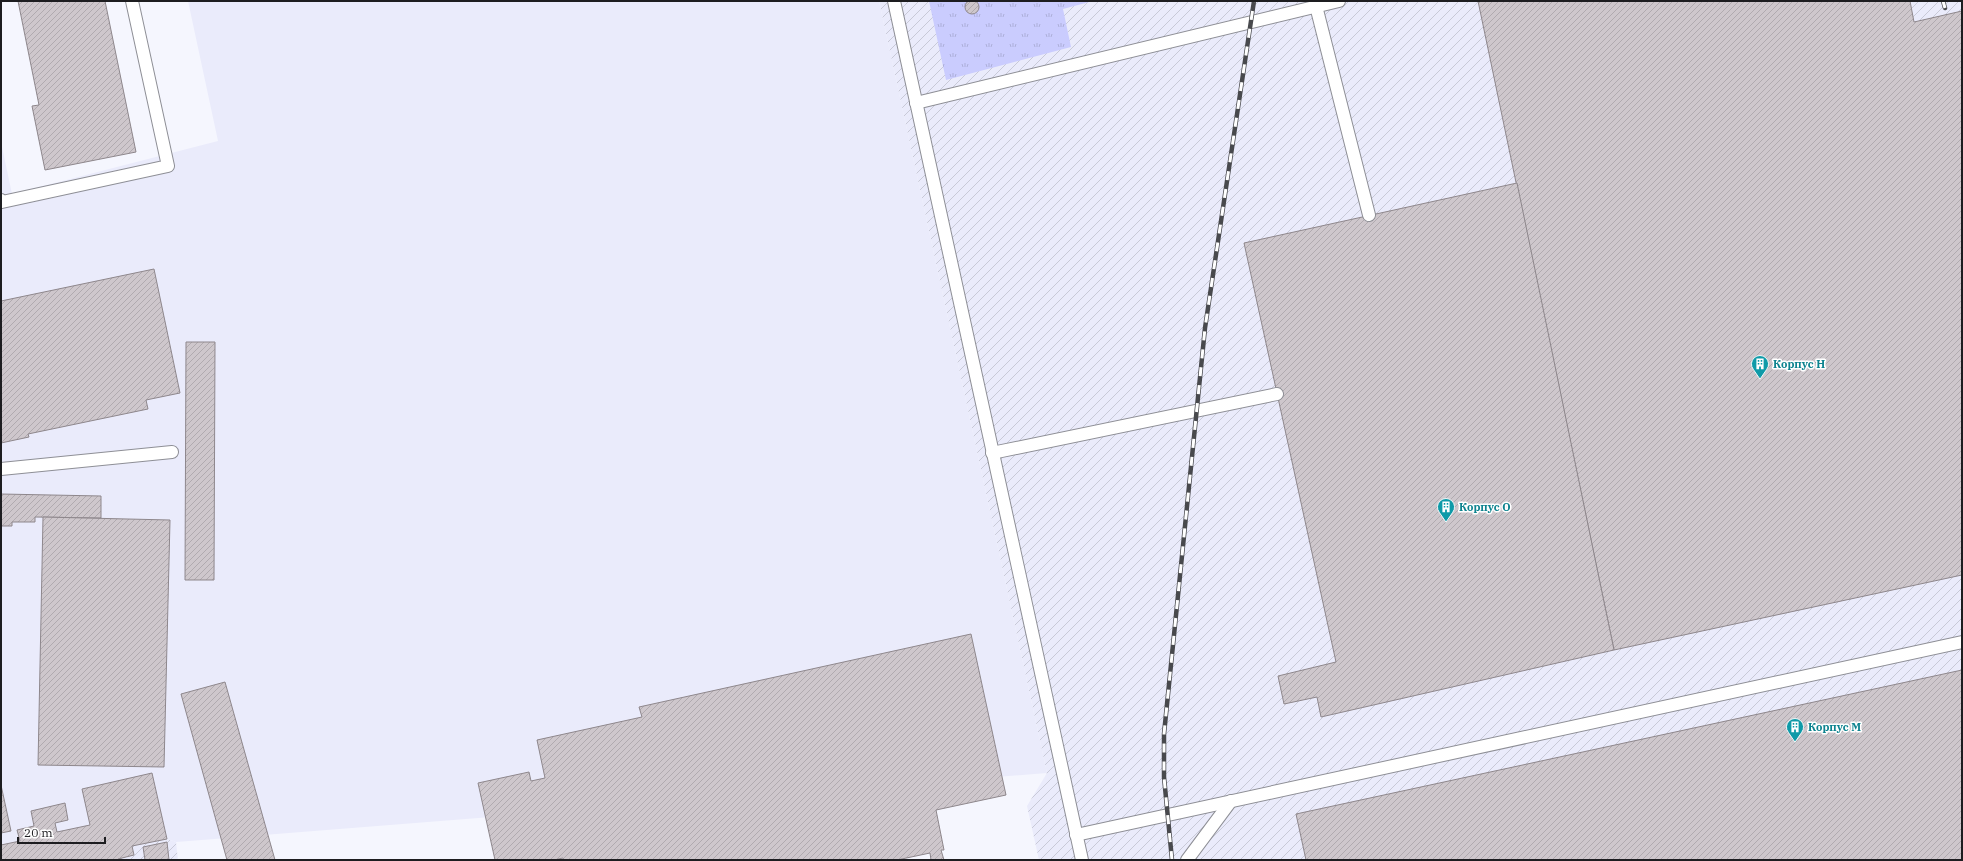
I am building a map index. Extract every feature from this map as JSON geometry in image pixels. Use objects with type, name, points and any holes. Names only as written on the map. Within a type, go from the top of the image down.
[{"type":"lane","points":[[1,200],[2,202],[168,166],[132,1]]},
{"type":"lane","points":[[894,1],[1082,860]]},
{"type":"lane","points":[[916,103],[1339,1]]},
{"type":"lane","points":[[1316,6],[1369,215]]},
{"type":"lane","points":[[992,453],[1277,394]]},
{"type":"lane","points":[[1,469],[172,452]]},
{"type":"lane","points":[[1076,835],[1962,642]]},
{"type":"lane","points":[[1187,860],[1231,801]]},
{"type":"shaded area","points":[[188,1],[879,1],[1047,773],[176,842],[167,839],[132,847],[134,855],[119,860],[1,860],[1,142],[12,194],[218,141]]},
{"type":"shaded area","points":[[879,1],[1962,1],[1962,860],[1039,860],[1027,806],[1047,773]]},
{"type":"shaded area","points":[[167,839],[176,842],[178,860],[118,859],[134,855],[132,846]]},
{"type":"green space","points":[[929,1],[1093,1],[1063,9],[1071,47],[946,80]]},
{"type":"building","points":[[969,0],[975,0],[979,4],[979,10],[975,14],[969,14],[965,10],[965,4]]},
{"type":"building","points":[[18,1],[105,1],[136,152],[45,170],[32,106],[39,105]]},
{"type":"building","name":"Корпус Н","points":[[1478,1],[1910,1],[1914,22],[1962,11],[1962,575],[1614,650]]},
{"type":"building","name":"Корпус О","points":[[1517,183],[1614,650],[1321,717],[1317,697],[1284,704],[1278,676],[1336,662],[1244,243]]},
{"type":"building","points":[[154,269],[180,393],[146,400],[148,409],[28,434],[29,437],[1,443],[1,301]]},
{"type":"building","points":[[186,342],[215,342],[214,580],[185,580]]},
{"type":"building","points":[[1,494],[101,496],[101,518],[35,517],[35,522],[12,522],[12,526],[1,526]]},
{"type":"building","points":[[43,517],[170,520],[164,767],[38,765]]},
{"type":"building","points":[[971,634],[1006,795],[936,810],[944,850],[941,850],[944,860],[931,860],[930,853],[897,860],[564,860],[563,858],[554,860],[495,860],[478,783],[529,772],[531,781],[545,778],[537,740],[642,717],[639,707]]},
{"type":"building","name":"Корпус М","points":[[1962,670],[1962,860],[1306,860],[1296,814]]},
{"type":"building","points":[[225,682],[275,860],[227,860],[181,694]]},
{"type":"building","points":[[152,773],[167,839],[132,846],[134,855],[118,859],[119,860],[1,860],[1,845],[20,841],[17,830],[34,826],[31,811],[65,803],[68,820],[55,823],[57,832],[90,825],[82,789]]},
{"type":"building","points":[[1,785],[11,831],[1,833]]},
{"type":"building","points":[[167,842],[169,860],[145,860],[143,847]]},
{"type":"railway","points":[[1172,860],[1164,777],[1164,734],[1205,328],[1254,1]]},
{"type":"railway","points":[[1943,1],[1945,8]]},
{"type":"place","name":"Корпус Н","points":[[1760,379]]},
{"type":"place","name":"Корпус О","points":[[1446,522]]},
{"type":"place","name":"Корпус М","points":[[1795,742]]}]
